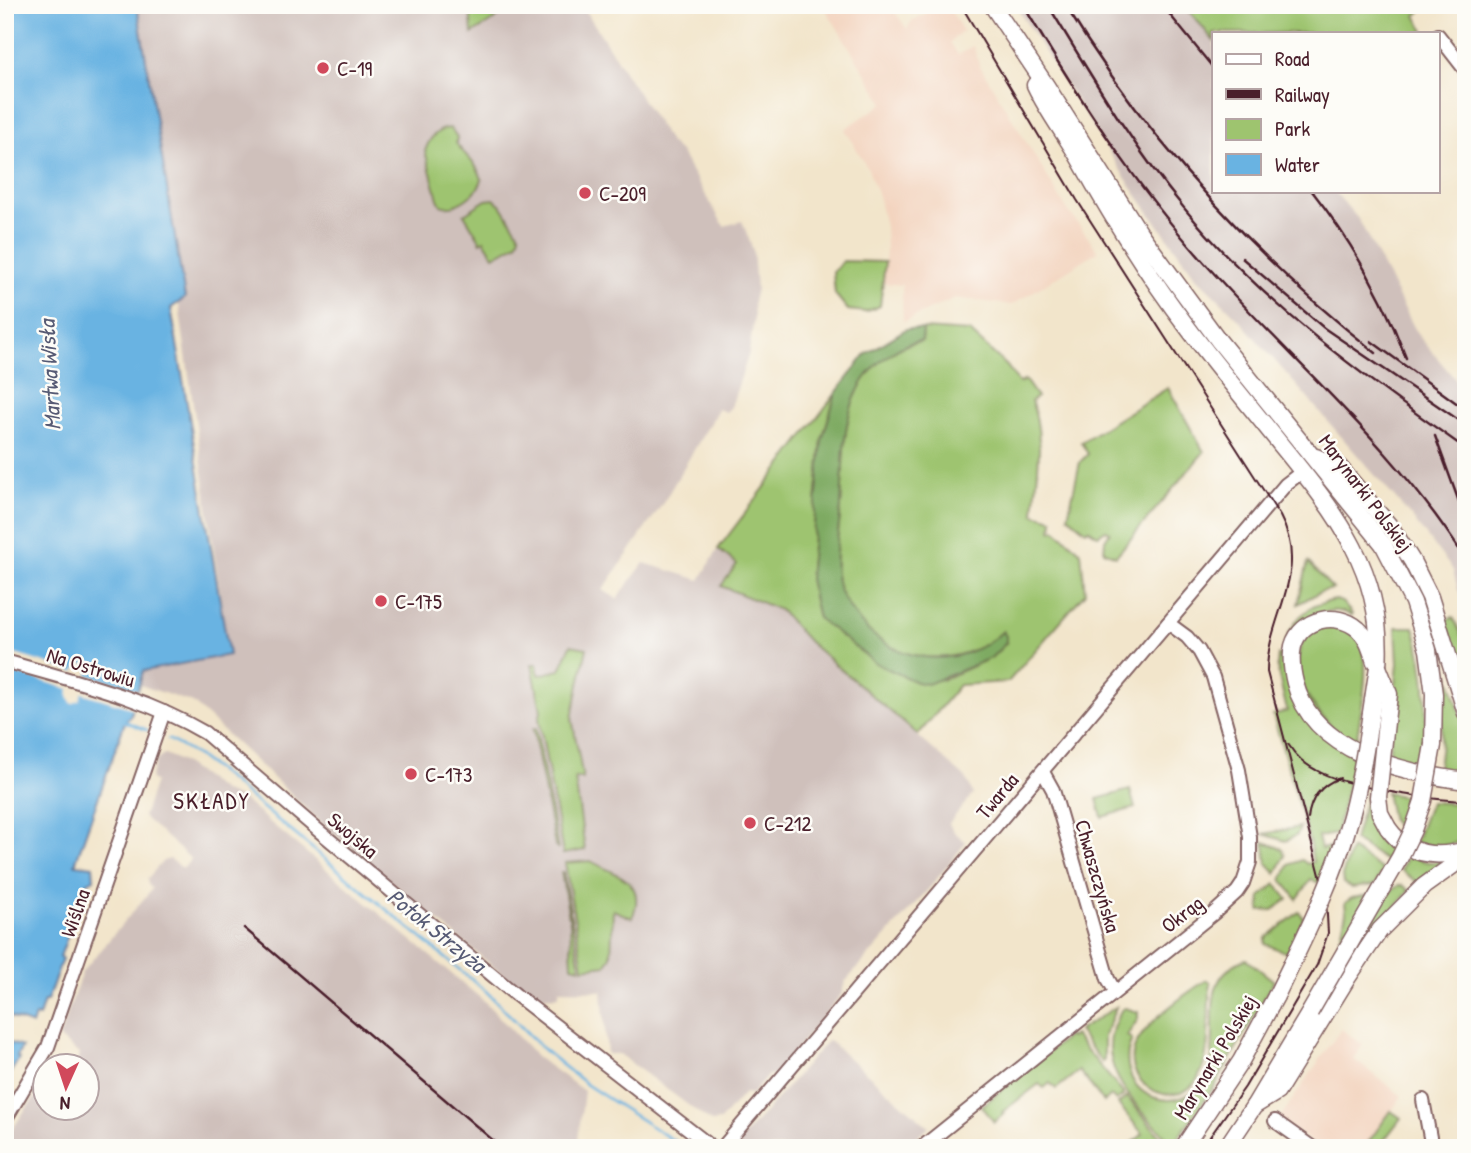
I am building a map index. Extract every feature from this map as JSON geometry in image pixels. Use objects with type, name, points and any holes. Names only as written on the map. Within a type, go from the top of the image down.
[{"type":"main road","name":"Marynarki Polskiej","points":[[992,5],[1027,60],[1037,90],[1124,221],[1187,327],[1337,515],[1357,551],[1376,610],[1378,667],[1359,781],[1342,846],[1309,929],[1276,996],[1241,1061],[1183,1148]]},
{"type":"main road","name":"Marynarki Polskiej","points":[[1124,221],[1383,544],[1413,602],[1428,650],[1434,694],[1433,746],[1423,801],[1400,857],[1254,1106],[1226,1148]]},
{"type":"main road","points":[[1311,454],[1340,468],[1392,529],[1412,561],[1439,622],[1466,713]]},
{"type":"main road","points":[[1466,780],[1419,772],[1374,758],[1351,749],[1316,722],[1297,692],[1291,660],[1299,633],[1320,619],[1335,619],[1357,628],[1366,638],[1389,694],[1378,797],[1380,813],[1397,841],[1421,853],[1444,855],[1466,850]]},
{"type":"main road","points":[[1254,1106],[1277,1092],[1366,949],[1424,886],[1466,856]]},
{"type":"street","points":[[1440,37],[1466,71]]},
{"type":"street","name":"Twarda","points":[[723,1148],[1286,484],[1303,471]]},
{"type":"street","name":"Okrąg","points":[[921,1148],[1225,904],[1243,883],[1250,862],[1250,837],[1239,770],[1213,677],[1199,651],[1168,623]]},
{"type":"street","name":"Na Ostrowiu","points":[[5,661],[137,701],[164,712]]},
{"type":"street","name":"Wiślna","points":[[5,1120],[48,1047],[164,712]]},
{"type":"street","name":"Swojska","points":[[164,712],[187,722],[219,743],[319,831],[516,995],[713,1148]]},
{"type":"street","name":"Chwaszczyńska","points":[[1043,772],[1053,790],[1108,979],[1115,991]]},
{"type":"street","points":[[1423,1100],[1432,1148]]},
{"type":"street","points":[[1275,1121],[1313,1148]]},
{"type":"shaded area","points":[[136,5],[582,5],[670,143],[680,152],[724,226],[742,221],[753,250],[756,289],[749,353],[731,407],[726,412],[718,409],[663,503],[603,590],[617,599],[644,563],[700,580],[718,549],[738,564],[721,586],[780,609],[809,642],[966,778],[973,794],[949,823],[952,830],[966,842],[932,885],[845,982],[841,995],[775,1074],[768,1075],[752,1094],[744,1093],[720,1121],[711,1122],[619,1054],[607,1054],[602,991],[559,990],[559,996],[538,997],[538,990],[520,989],[328,829],[193,703],[140,685],[143,671],[229,655]]},
{"type":"shaded area","points":[[823,5],[890,5],[907,29],[912,21],[935,8],[935,5],[947,5],[963,31],[950,42],[958,55],[973,46],[980,66],[1065,206],[1098,251],[1012,305],[955,298],[903,322],[902,285],[883,283],[885,227],[879,199],[868,169],[845,129],[884,103]]},
{"type":"shaded area","points":[[1015,5],[1184,5],[1212,39],[1212,192],[1335,192],[1359,220],[1418,335],[1466,392],[1466,603],[1458,590],[1453,570],[1414,520],[1235,315],[1196,277],[1132,188]]},
{"type":"shaded area","points":[[165,754],[182,762],[224,792],[242,799],[484,1001],[538,1058],[584,1091],[577,1148],[5,1148],[5,1141],[32,1101],[32,1122],[102,1122],[102,1052],[76,1052],[59,1038],[82,972],[152,889],[147,879],[163,861],[170,859],[183,869],[191,859],[143,817],[155,782],[150,778],[156,761]]},
{"type":"shaded area","points":[[1341,1029],[1363,1045],[1353,1059],[1402,1096],[1365,1148],[1321,1148],[1279,1119]]},
{"type":"shaded area","points":[[828,1040],[929,1127],[903,1148],[740,1148],[739,1142]]},
{"type":"green space","points":[[470,5],[516,5],[472,34]]},
{"type":"green space","points":[[1184,5],[1429,5],[1416,15],[1424,32],[1212,32],[1212,39]]},
{"type":"green space","points":[[450,128],[457,137],[456,143],[474,164],[482,179],[466,200],[447,206],[441,205],[438,199],[425,151],[434,135]]},
{"type":"green space","points":[[494,199],[501,205],[520,235],[517,243],[494,256],[484,240],[481,242],[464,214],[486,200]]},
{"type":"green space","points":[[843,261],[885,262],[880,306],[865,312],[848,310],[835,294],[833,272]]},
{"type":"green space","points":[[906,329],[923,329],[922,341],[901,347],[872,370],[852,404],[844,443],[836,577],[845,601],[868,631],[904,652],[924,657],[966,653],[985,645],[1003,631],[1006,643],[991,658],[928,684],[916,682],[875,663],[818,618],[809,579],[822,440],[836,393],[866,354]]},
{"type":"green space","points":[[923,329],[970,332],[1007,366],[1019,383],[1025,380],[1037,397],[1031,401],[1036,414],[1039,442],[1034,514],[1053,519],[1052,531],[1055,529],[1081,552],[1085,593],[1008,682],[959,685],[918,735],[809,642],[780,610],[721,586],[737,564],[718,549],[836,393],[822,440],[809,579],[818,618],[942,680],[991,658],[1006,643],[995,638],[958,655],[939,657],[901,651],[868,631],[852,612],[838,586],[836,557],[844,444],[852,404],[860,386],[872,370],[896,350],[922,341]]},
{"type":"green space","points":[[1168,388],[1204,452],[1116,556],[1104,551],[1105,540],[1110,532],[1106,530],[1098,535],[1088,529],[1086,531],[1068,516],[1080,462],[1088,454],[1081,442]]},
{"type":"green space","points":[[1308,562],[1333,589],[1320,592],[1298,604]]},
{"type":"green space","points":[[1324,602],[1342,602],[1351,616],[1329,611],[1305,619],[1285,669],[1354,758],[1336,834],[1318,837],[1321,849],[1329,847],[1330,852],[1320,883],[1311,880],[1297,899],[1282,880],[1289,865],[1302,860],[1307,864],[1313,862],[1273,715],[1287,711],[1277,668],[1278,655],[1282,655],[1293,625],[1306,611]]},
{"type":"green space","points":[[1453,617],[1466,644],[1466,693],[1446,620]]},
{"type":"green space","points":[[1432,622],[1466,731],[1466,774],[1438,769],[1442,732],[1441,696],[1437,659],[1428,623]]},
{"type":"green space","points":[[1339,626],[1358,638],[1365,659],[1364,689],[1356,744],[1323,717],[1305,691],[1300,677],[1300,649],[1306,637],[1320,628]]},
{"type":"green space","points":[[1396,627],[1414,627],[1419,644],[1426,713],[1423,766],[1389,757],[1398,663]]},
{"type":"green space","points":[[571,645],[587,648],[572,718],[583,779],[575,778],[585,850],[563,854],[532,664],[537,664],[539,675],[560,670]]},
{"type":"green space","points":[[536,728],[558,850],[555,846],[533,729]]},
{"type":"green space","points":[[1130,790],[1135,808],[1102,817],[1097,799]]},
{"type":"green space","points":[[1368,791],[1372,791],[1375,815],[1381,830],[1396,849],[1388,862],[1354,840]]},
{"type":"green space","points":[[1386,793],[1416,799],[1402,835],[1392,821]]},
{"type":"green space","points":[[1430,802],[1466,804],[1466,839],[1441,846],[1415,842]]},
{"type":"green space","points":[[1300,827],[1297,835],[1286,841],[1263,834]]},
{"type":"green space","points":[[1264,842],[1283,849],[1285,856],[1276,874],[1267,863]]},
{"type":"green space","points":[[1351,849],[1383,870],[1375,885],[1352,888],[1343,883],[1342,876]]},
{"type":"green space","points":[[1408,856],[1428,862],[1447,862],[1418,883],[1401,870]]},
{"type":"green space","points":[[591,861],[627,880],[636,895],[636,905],[632,918],[613,910],[611,956],[606,965],[583,968],[565,863]]},
{"type":"green space","points":[[561,872],[580,968],[572,966],[570,923]]},
{"type":"green space","points":[[1276,884],[1288,899],[1273,910],[1260,911],[1261,896]]},
{"type":"green space","points":[[1399,885],[1409,891],[1350,962],[1347,961],[1388,893]]},
{"type":"green space","points":[[1369,895],[1337,952],[1346,913],[1345,903],[1352,898]]},
{"type":"green space","points":[[1299,912],[1304,918],[1287,953],[1265,944],[1266,938]]},
{"type":"green space","points":[[1246,959],[1274,981],[1216,1084],[1173,1145],[1145,1115],[1121,1083],[1113,1067],[1110,1049],[1112,1030],[1122,1009],[1138,1012],[1138,1019],[1127,1036],[1132,1039],[1128,1065],[1133,1080],[1145,1093],[1157,1098],[1173,1100],[1185,1096],[1199,1087],[1207,1075],[1213,1045],[1214,997],[1218,983],[1229,968]]},
{"type":"green space","points":[[1207,980],[1211,983],[1208,1044],[1198,1078],[1189,1088],[1178,1094],[1154,1091],[1144,1084],[1137,1074],[1133,1063],[1134,1049],[1155,1020]]},
{"type":"green space","points":[[1116,1007],[1104,1036],[1102,1062],[1078,1031]]},
{"type":"green space","points":[[1074,1035],[1123,1096],[1116,1101],[1111,1096],[1104,1102],[1079,1071],[1056,1089],[1050,1083],[1044,1088],[1039,1084],[1002,1112],[1004,1114],[994,1122],[982,1106],[1068,1036],[1071,1038]]},
{"type":"green space","points":[[1127,1097],[1165,1142],[1163,1148],[1126,1148],[1143,1134],[1118,1104]]},
{"type":"green space","points":[[1391,1111],[1401,1118],[1378,1148],[1373,1148],[1367,1144]]},
{"type":"water","name":"Martwa Wisła","points":[[5,5],[137,5],[185,298],[171,308],[229,655],[143,671],[131,715],[125,722],[75,864],[93,866],[94,879],[87,883],[47,1001],[44,1001],[39,1017],[35,1016],[32,1025],[5,1015]]},
{"type":"water","points":[[5,1041],[22,1047],[17,1057],[19,1059],[5,1081]]},
{"type":"pier","points":[[5,651],[75,672],[77,666],[84,663],[89,670],[88,675],[140,691],[134,709],[82,693],[80,700],[72,704],[68,697],[69,689],[5,670]]},
{"type":"waterway","name":"Potok Strzyża","points":[[124,721],[147,730]]},
{"type":"waterway","name":"Potok Strzyża","points":[[168,739],[223,775],[488,993],[544,1050],[587,1085],[685,1148]]},
{"type":"tram line","points":[[961,5],[1077,200],[1280,516],[1288,537],[1290,576],[1273,632],[1267,672],[1326,898],[1328,933],[1317,965],[1245,1087],[1202,1148]]},
{"type":"tram line","points":[[1288,744],[1300,759],[1312,768],[1346,782],[1411,795],[1466,801]]},
{"type":"tram line","points":[[1308,819],[1317,793],[1340,778]]},
{"type":"railway","points":[[1023,5],[1088,108],[1183,239],[1377,444],[1439,520],[1466,560]]},
{"type":"railway","points":[[1048,5],[1147,160],[1215,243],[1281,308],[1317,338],[1466,449]]},
{"type":"railway","points":[[1065,5],[1131,102],[1205,193],[1287,277],[1376,353]]},
{"type":"railway","points":[[1162,5],[1212,67]]},
{"type":"railway","points":[[1313,192],[1365,270],[1406,358]]},
{"type":"railway","points":[[1242,258],[1324,328],[1466,425]]},
{"type":"railway","points":[[1371,341],[1466,410]]},
{"type":"railway","points":[[1435,436],[1466,521]]},
{"type":"railway","points":[[244,928],[502,1148]]},
{"type":"place","name":"C-19","points":[[323,68]]},
{"type":"place","name":"C-209","points":[[585,193]]},
{"type":"place","name":"C-175","points":[[381,601]]},
{"type":"place","name":"C-173","points":[[411,774]]},
{"type":"place","name":"C-212","points":[[750,823]]},
{"type":"district","name":"SKŁADY","points":[[212,800]]}]
